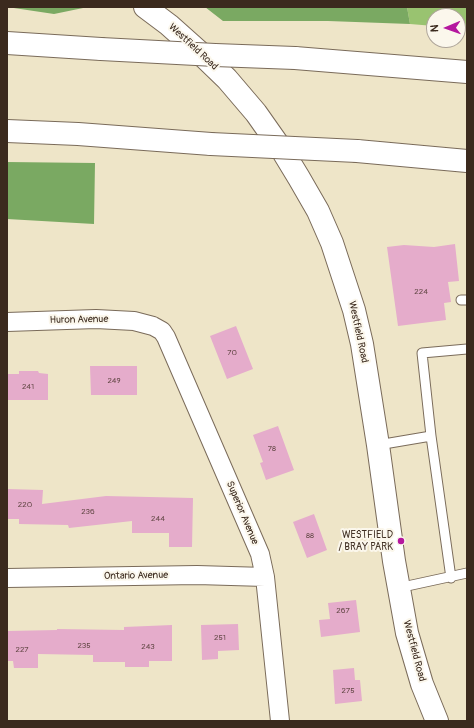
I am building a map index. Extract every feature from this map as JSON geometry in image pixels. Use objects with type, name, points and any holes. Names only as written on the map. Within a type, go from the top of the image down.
[{"type":"main road","name":"Westfield Road","points":[[145,7],[169,24],[198,50],[242,96],[264,123],[282,150],[318,211],[332,243],[354,310],[362,344],[398,588],[422,684],[437,721]]},
{"type":"main road","points":[[7,43],[295,58],[467,72]]},
{"type":"main road","points":[[7,131],[78,134],[211,144],[357,151],[467,161]]},
{"type":"street","name":"Huron Avenue","points":[[7,322],[111,319],[150,324]]},
{"type":"street","name":"Superior Avenue","points":[[150,324],[162,331],[166,337],[260,554],[265,577],[280,721]]},
{"type":"street","name":"Ontario Avenue","points":[[7,578],[197,575],[265,577]]},
{"type":"lane","points":[[451,578],[431,436],[422,353],[467,349]]},
{"type":"lane","points":[[378,445],[431,436]]},
{"type":"lane","points":[[398,588],[451,578],[467,573]]},
{"type":"green space","points":[[7,7],[88,7],[54,14]]},
{"type":"green space","points":[[205,7],[407,7],[410,24],[328,21],[223,21]]},
{"type":"green space","points":[[407,7],[467,7],[467,27],[466,8],[426,8],[426,25],[410,24]]},
{"type":"green space","points":[[7,162],[95,163],[94,224],[7,219]]},
{"type":"building","points":[[455,244],[459,281],[448,282],[451,302],[444,303],[446,320],[398,326],[387,247],[404,245],[434,247]]},
{"type":"building","points":[[236,326],[253,369],[227,379],[210,336]]},
{"type":"building","points":[[90,366],[137,366],[137,395],[91,395]]},
{"type":"building","points":[[19,371],[38,371],[39,373],[48,374],[48,400],[7,400],[7,374],[19,374]]},
{"type":"building","points":[[278,426],[294,470],[266,480],[260,463],[263,462],[253,435]]},
{"type":"building","points":[[7,489],[43,490],[42,504],[106,496],[193,498],[192,547],[169,547],[169,533],[132,533],[132,521],[69,528],[68,525],[19,524],[19,519],[7,519]]},
{"type":"building","points":[[314,514],[327,550],[307,558],[293,522]]},
{"type":"building","points":[[356,600],[360,632],[321,637],[319,620],[330,619],[328,603]]},
{"type":"building","points":[[238,624],[239,650],[218,651],[218,659],[202,660],[201,625]]},
{"type":"building","points":[[172,625],[172,661],[149,661],[149,667],[125,667],[125,662],[93,662],[93,655],[38,654],[38,668],[14,668],[13,661],[7,661],[7,631],[57,629],[124,630],[124,627]]},
{"type":"building","points":[[354,668],[355,680],[360,680],[362,701],[335,704],[333,670]]},
{"type":"place","name":"WESTFIELD / BRAY PARK","points":[[401,541]]}]
